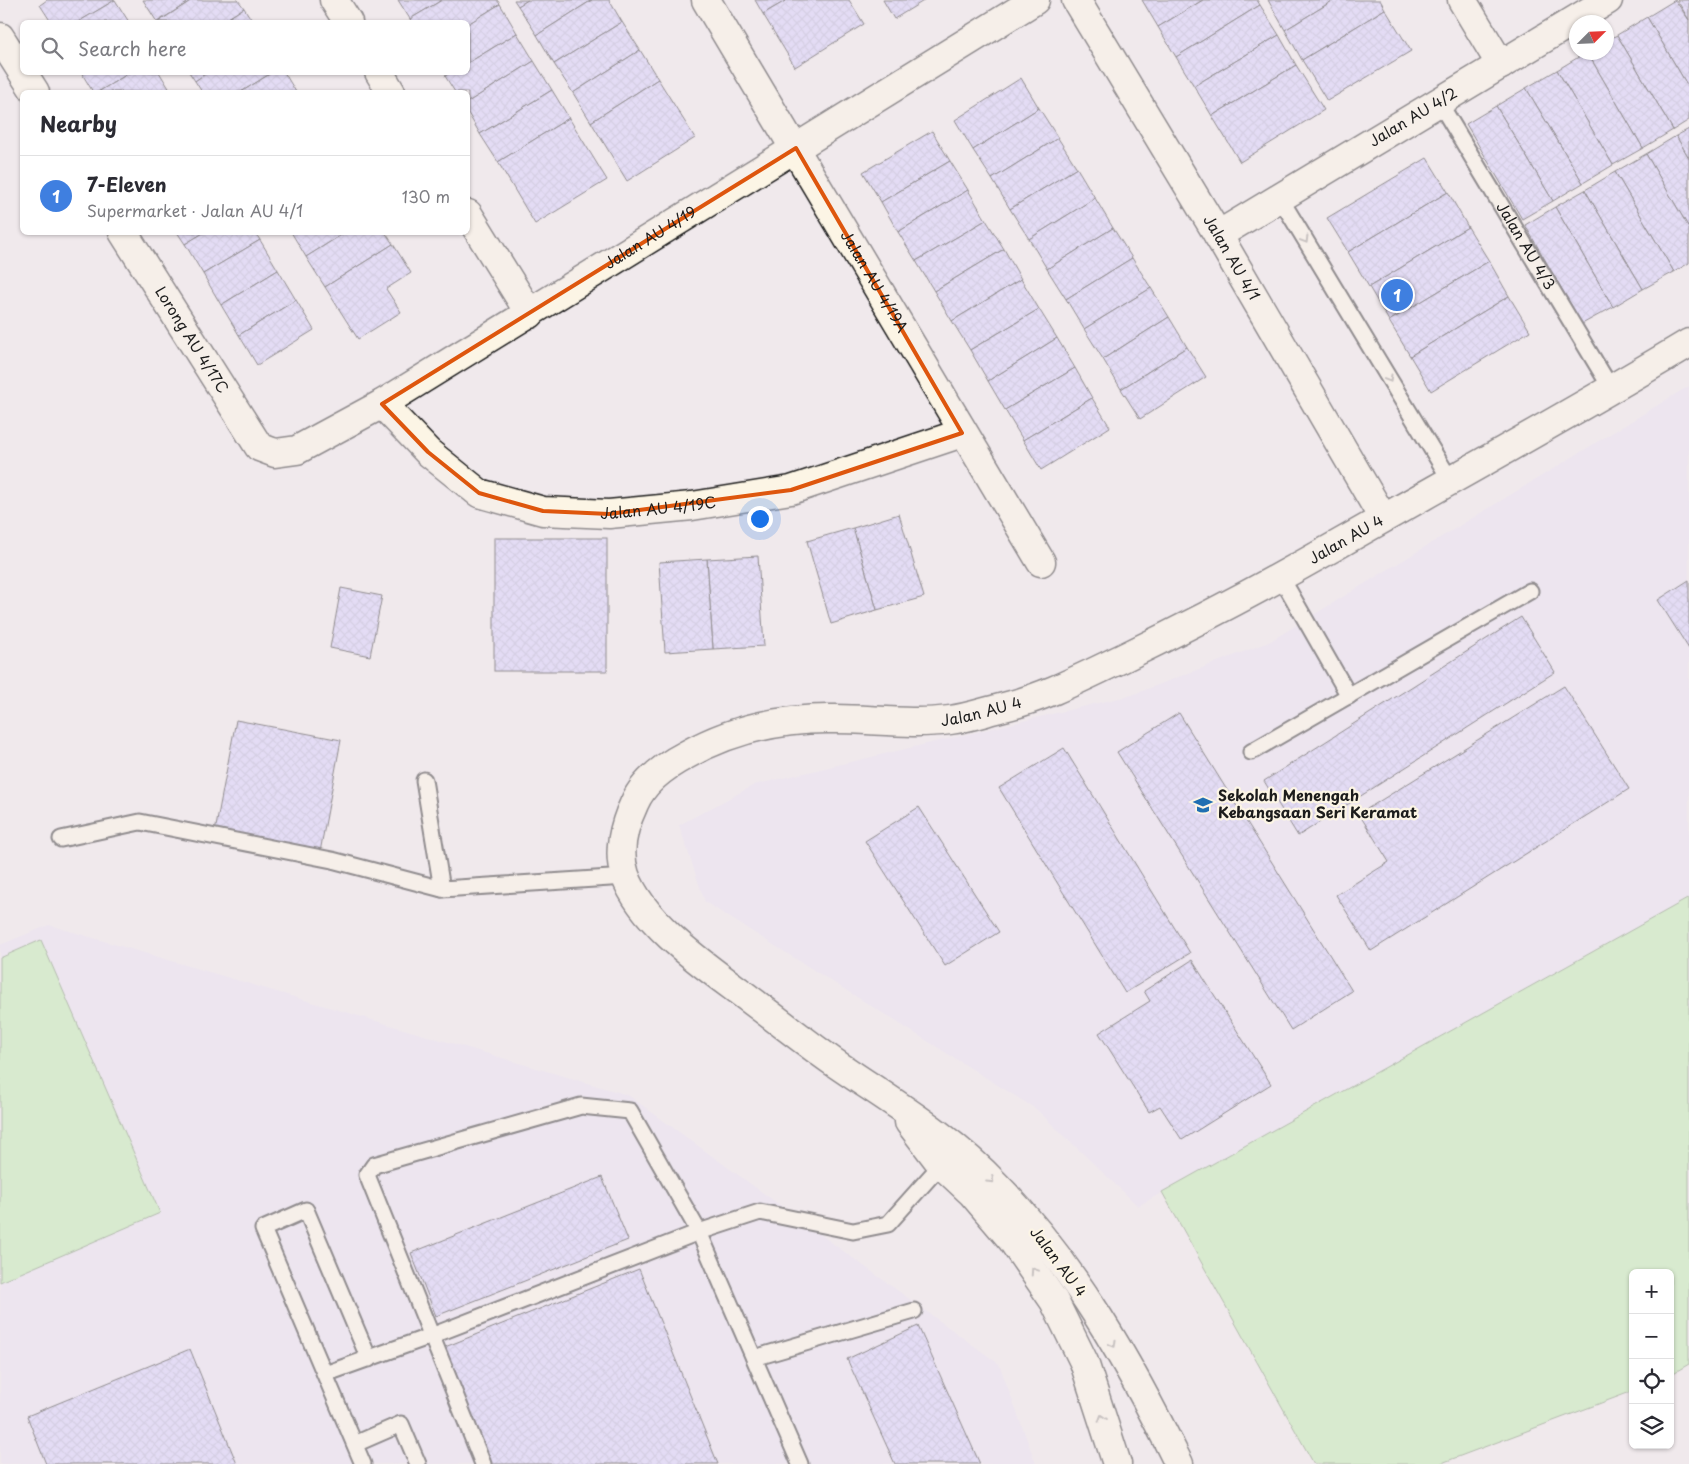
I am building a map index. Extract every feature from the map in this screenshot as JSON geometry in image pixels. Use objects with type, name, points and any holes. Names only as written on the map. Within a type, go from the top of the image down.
[{"type":"street","points":[[334,0],[347,20]]},
{"type":"street","name":"Jalan AU 4/19A","points":[[706,0],[796,148],[962,433],[1041,562]]},
{"type":"street","name":"Jalan AU 4/19","points":[[259,447],[275,453],[297,450],[382,404],[1035,0]]},
{"type":"street","name":"Jalan AU 4/1","points":[[1076,0],[1218,235],[1383,518]]},
{"type":"street","points":[[1462,0],[1501,65]]},
{"type":"street","name":"Jalan AU 4/2","points":[[1218,235],[1608,0]]},
{"type":"street","points":[[0,37],[20,68]]},
{"type":"street","points":[[24,75],[34,90]]},
{"type":"street","points":[[381,75],[390,90]]},
{"type":"street","points":[[470,217],[530,314]]},
{"type":"street","name":"Lorong AU 4/17C","points":[[125,235],[259,447]]},
{"type":"street","name":"Jalan AU 4","points":[[1179,1464],[1162,1428],[1088,1301],[1046,1245],[1000,1189],[949,1155],[891,1099],[832,1061],[683,950],[647,911],[626,877],[621,854],[625,828],[636,798],[655,775],[680,758],[706,744],[743,729],[791,720],[835,719],[892,722],[950,720],[1010,706],[1074,682],[1187,627],[1281,577],[1612,390],[1689,343]]},
{"type":"street","name":"Jalan AU 4/19C","points":[[382,404],[428,452],[479,493],[544,511],[609,514],[692,506],[791,490],[962,433]]},
{"type":"street","name":"Jalan AU 4","points":[[949,1155],[972,1193],[1012,1240],[1054,1301],[1084,1362],[1117,1464]]},
{"type":"lane","name":"Jalan AU 4/3","points":[[1439,102],[1612,390]]},
{"type":"lane","points":[[1280,198],[1451,481]]},
{"type":"lane","points":[[1281,577],[1349,696]]},
{"type":"lane","points":[[1251,752],[1530,591]]},
{"type":"lane","points":[[424,780],[442,888]]},
{"type":"lane","points":[[61,839],[140,822],[332,860],[442,888],[626,877]]},
{"type":"lane","points":[[483,1464],[367,1175],[374,1165],[581,1106],[630,1111],[699,1232],[800,1464]]},
{"type":"lane","points":[[325,1374],[431,1336],[699,1232],[760,1212],[854,1231],[888,1224],[949,1155]]},
{"type":"lane","points":[[364,1464],[263,1229],[306,1210],[370,1359]]},
{"type":"lane","points":[[754,1358],[914,1311]]},
{"type":"lane","points":[[355,1444],[401,1424],[418,1464]]},
{"type":"highlighted area","points":[[796,148],[962,433],[791,490],[609,514],[543,511],[479,493],[428,452],[382,404]]},
{"type":"shaded area","name":"Sekolah Menengah Kebangsaan Seri Keramat","points":[[1689,386],[1689,898],[1138,1206],[1036,1109],[705,902],[679,825],[754,785],[1132,695],[1269,642]]},
{"type":"shaded area","points":[[49,925],[628,1095],[999,1364],[1036,1464],[0,1464],[0,945]]},
{"type":"green space","points":[[1689,898],[1689,1364],[1674,1373],[1674,1269],[1629,1269],[1629,1393],[1439,1464],[1314,1464],[1162,1192]]},
{"type":"green space","points":[[41,940],[160,1213],[0,1282],[0,958]]},
{"type":"building","points":[[47,0],[115,0],[81,20],[50,20],[40,5]]},
{"type":"building","points":[[115,0],[128,20],[81,20]]},
{"type":"building","points":[[143,0],[192,0],[160,20],[156,20]]},
{"type":"building","points":[[192,0],[238,0],[244,8],[225,20],[161,20]]},
{"type":"building","points":[[398,0],[442,0],[410,19]]},
{"type":"building","points":[[442,0],[497,0],[500,4],[470,23],[470,20],[410,19]]},
{"type":"building","points":[[514,0],[528,0],[518,6]]},
{"type":"building","points":[[528,0],[592,0],[537,35],[518,6]]},
{"type":"building","points":[[592,0],[609,0],[622,22],[554,64],[537,35]]},
{"type":"building","points":[[755,0],[787,0],[763,14]]},
{"type":"building","points":[[787,0],[849,0],[864,24],[795,67],[763,14]]},
{"type":"building","points":[[883,0],[925,0],[894,19]]},
{"type":"building","points":[[1142,0],[1203,0],[1158,27]]},
{"type":"building","points":[[1203,0],[1257,0],[1260,5],[1176,57],[1158,27]]},
{"type":"building","points":[[1268,0],[1334,0],[1285,30]]},
{"type":"building","points":[[1334,0],[1380,0],[1385,9],[1302,60],[1285,30]]},
{"type":"building","points":[[1675,0],[1689,20],[1689,88],[1647,17]]},
{"type":"building","points":[[1677,0],[1689,0],[1689,20]]},
{"type":"building","points":[[500,4],[517,33],[470,62],[470,23]]},
{"type":"building","points":[[1260,5],[1279,35],[1194,86],[1176,57]]},
{"type":"building","points":[[244,8],[252,20],[225,20]]},
{"type":"building","points":[[1385,9],[1411,51],[1327,101],[1302,60]]},
{"type":"building","points":[[1647,17],[1689,88],[1689,120],[1673,130],[1617,35]]},
{"type":"building","points":[[622,22],[640,50],[573,93],[554,64]]},
{"type":"building","points":[[517,33],[534,61],[470,101],[470,90],[454,90],[445,76],[470,75],[470,62]]},
{"type":"building","points":[[1279,35],[1296,65],[1212,116],[1194,86]]},
{"type":"building","points":[[1617,35],[1673,130],[1643,148],[1592,60],[1614,60],[1614,37]]},
{"type":"building","points":[[640,50],[658,79],[591,122],[573,93]]},
{"type":"building","points":[[1574,60],[1592,60],[1643,148],[1613,165],[1557,70]]},
{"type":"building","points":[[534,61],[552,90],[480,134],[470,116],[470,101]]},
{"type":"building","points":[[1296,65],[1324,110],[1240,162],[1212,116]]},
{"type":"building","points":[[1557,70],[1613,165],[1583,183],[1526,88]]},
{"type":"building","points":[[83,75],[126,75],[101,90],[92,90]]},
{"type":"building","points":[[126,75],[161,75],[170,90],[101,90]]},
{"type":"building","points":[[191,75],[204,75],[195,81]]},
{"type":"building","points":[[204,75],[268,75],[244,90],[201,90],[195,81]]},
{"type":"building","points":[[268,75],[286,75],[295,90],[244,90]]},
{"type":"building","points":[[1021,78],[1039,108],[973,150],[955,120]]},
{"type":"building","points":[[658,79],[695,138],[627,181],[591,122]]},
{"type":"building","points":[[1526,88],[1583,183],[1553,201],[1496,106]]},
{"type":"building","points":[[552,90],[569,118],[498,162],[480,134]]},
{"type":"building","points":[[1496,106],[1553,201],[1522,219],[1466,124]]},
{"type":"building","points":[[1039,108],[1058,138],[992,179],[973,150]]},
{"type":"building","points":[[569,118],[607,180],[535,224],[498,162]]},
{"type":"building","points":[[1689,129],[1689,158],[1676,136]]},
{"type":"building","points":[[932,131],[950,161],[881,202],[863,172]]},
{"type":"building","points":[[1676,136],[1689,158],[1689,228],[1646,154]]},
{"type":"building","points":[[1058,138],[1077,168],[1010,209],[992,179]]},
{"type":"building","points":[[1646,154],[1689,228],[1689,263],[1674,272],[1615,172]]},
{"type":"building","points":[[1427,158],[1448,192],[1348,252],[1327,218]]},
{"type":"building","points":[[950,161],[968,190],[898,232],[881,202]]},
{"type":"building","points":[[1077,168],[1095,198],[1029,239],[1010,209]]},
{"type":"building","points":[[1615,172],[1674,272],[1643,289],[1585,190]]},
{"type":"building","points":[[968,190],[986,220],[916,261],[898,232]]},
{"type":"building","points":[[1585,190],[1643,289],[1613,307],[1555,207]]},
{"type":"building","points":[[1448,192],[1468,227],[1369,287],[1348,252]]},
{"type":"building","points":[[1095,198],[1113,228],[1047,269],[1029,239]]},
{"type":"building","points":[[1555,207],[1613,307],[1582,324],[1525,225]]},
{"type":"building","points":[[986,220],[1004,249],[934,291],[916,261]]},
{"type":"building","points":[[1468,227],[1489,261],[1389,321],[1369,287]]},
{"type":"building","points":[[1113,228],[1132,258],[1066,299],[1047,269]]},
{"type":"building","points":[[179,235],[200,235],[185,244]]},
{"type":"building","points":[[200,235],[257,235],[260,240],[203,274],[185,244]]},
{"type":"building","points":[[293,235],[341,235],[306,257]]},
{"type":"building","points":[[341,235],[387,235],[393,244],[325,287],[306,257]]},
{"type":"building","points":[[260,240],[278,270],[221,305],[203,274]]},
{"type":"building","points":[[393,244],[411,273],[386,289],[401,312],[358,339],[325,287]]},
{"type":"building","points":[[1004,249],[1021,279],[952,321],[934,291]]},
{"type":"building","points":[[1132,258],[1151,288],[1084,329],[1066,299]]},
{"type":"building","points":[[1489,261],[1509,296],[1410,356],[1389,321]]},
{"type":"building","points":[[278,270],[296,300],[239,335],[221,305]]},
{"type":"building","points":[[1021,279],[1039,309],[970,350],[952,321]]},
{"type":"building","points":[[1151,288],[1169,317],[1103,359],[1084,329]]},
{"type":"building","points":[[1509,296],[1530,331],[1431,391],[1410,356]]},
{"type":"building","points":[[296,300],[314,330],[257,365],[239,335]]},
{"type":"building","points":[[1039,309],[1057,338],[988,381],[970,350]]},
{"type":"building","points":[[1169,317],[1187,347],[1121,389],[1103,359]]},
{"type":"building","points":[[1057,338],[1075,368],[1005,410],[988,381]]},
{"type":"building","points":[[1187,347],[1206,377],[1140,419],[1121,389]]},
{"type":"building","points":[[1075,368],[1092,398],[1023,440],[1005,410]]},
{"type":"building","points":[[1092,398],[1110,427],[1041,470],[1023,440]]},
{"type":"building","points":[[899,514],[924,597],[877,610],[853,528]]},
{"type":"building","points":[[853,528],[877,610],[831,624],[807,541]]},
{"type":"building","points":[[494,538],[607,538],[607,671],[494,671]]},
{"type":"building","points":[[758,556],[764,646],[713,649],[707,559]]},
{"type":"building","points":[[707,559],[713,649],[665,652],[659,562]]},
{"type":"building","points":[[1689,580],[1689,649],[1658,600]]},
{"type":"building","points":[[341,588],[382,596],[370,656],[330,648]]},
{"type":"building","points":[[1521,617],[1555,672],[1298,836],[1264,781]]},
{"type":"building","points":[[1564,686],[1629,789],[1371,951],[1336,895],[1389,862],[1359,814]]},
{"type":"building","points":[[1179,713],[1352,991],[1291,1030],[1117,752]]},
{"type":"building","points":[[236,720],[341,740],[320,852],[215,832]]},
{"type":"building","points":[[1064,748],[1190,953],[1125,993],[999,788]]},
{"type":"building","points":[[919,807],[999,932],[945,966],[865,841]]},
{"type":"building","points":[[1192,960],[1271,1084],[1182,1140],[1160,1106],[1149,1112],[1099,1033],[1150,1001],[1144,991]]},
{"type":"building","points":[[602,1177],[628,1240],[436,1316],[411,1253]]},
{"type":"building","points":[[639,1269],[718,1464],[486,1464],[440,1349]]},
{"type":"building","points":[[918,1326],[980,1464],[895,1464],[847,1359]]},
{"type":"building","points":[[190,1349],[237,1464],[46,1464],[27,1416]]},
{"type":"place","name":"7-Eleven","points":[[1397,295]]},
{"type":"place","name":"Sekolah Menengah Kebangsaan Seri Keramat","points":[[1203,805]]}]
